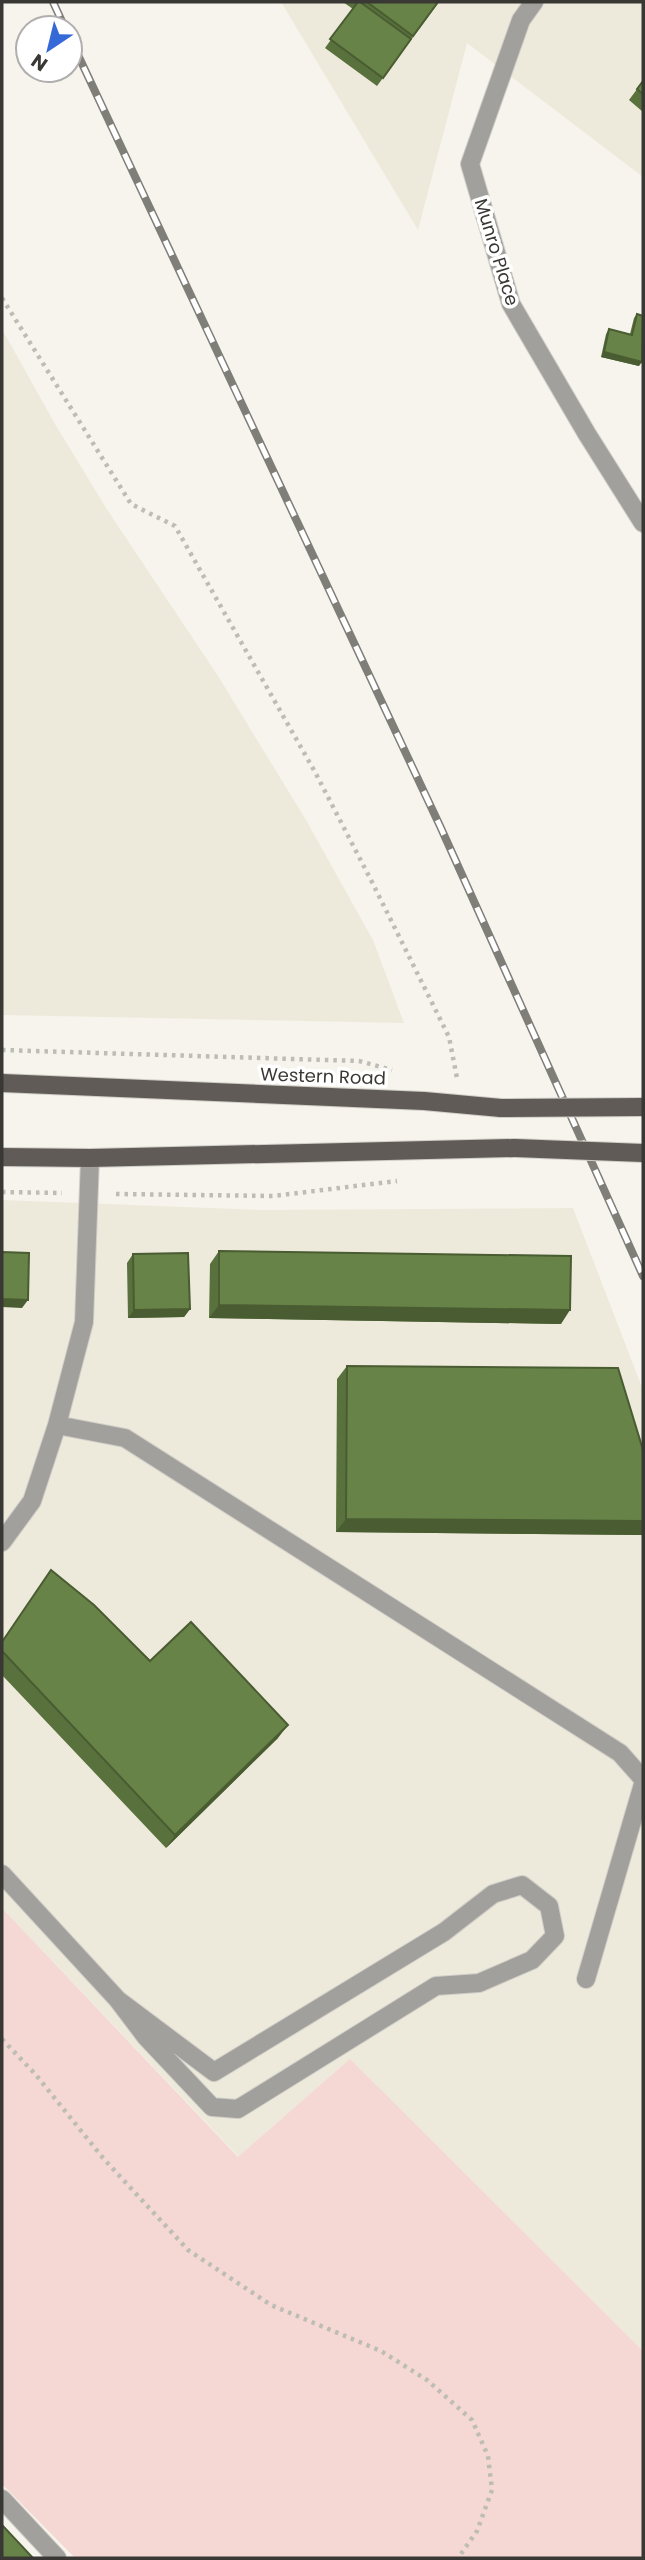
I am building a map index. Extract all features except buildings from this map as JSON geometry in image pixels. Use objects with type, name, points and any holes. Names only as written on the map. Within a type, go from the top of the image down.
[{"type":"main road","name":"Western Road","points":[[2,1083],[424,1101],[501,1108],[643,1107]]},
{"type":"main road","points":[[2,1157],[90,1158],[515,1149],[643,1153]]},
{"type":"street","name":"Munro Place","points":[[534,2],[521,20],[470,164],[511,304],[643,523]]},
{"type":"street","points":[[2,1542],[32,1501],[57,1425],[83,1322],[90,1158]]},
{"type":"street","points":[[57,1425],[125,1438],[620,1753],[643,1782],[586,1979]]},
{"type":"street","points":[[2,1874],[118,2000],[146,2037],[212,2107],[238,2109],[436,1986],[479,1983],[533,1960],[555,1936],[549,1906],[522,1885],[493,1894],[444,1932],[214,2073],[118,2000]]},
{"type":"street","points":[[2,2499],[57,2558]]},
{"type":"path","points":[[2,298],[131,504],[175,526],[295,737],[372,882],[449,1037],[457,1081],[446,1080]]},
{"type":"path","points":[[2,1050],[359,1061],[397,1072]]},
{"type":"path","points":[[2,1192],[273,1196],[407,1180]]},
{"type":"path","points":[[2,2039],[36,2075],[103,2158],[188,2250],[271,2305],[381,2351],[427,2380],[472,2420],[488,2456],[492,2490],[477,2531],[458,2558]]},
{"type":"shaded area","points":[[281,2],[643,2],[643,177],[467,43],[418,230]]},
{"type":"shaded area","points":[[2,329],[108,511],[218,676],[306,820],[373,940],[404,1023],[2,1015]]},
{"type":"shaded area","points":[[2,1200],[262,1210],[573,1208],[643,1390],[643,2351],[350,2060],[239,2157],[2,1908]]},
{"type":"shaded area","points":[[2,1908],[238,2157],[350,2059],[643,2351],[643,2558],[75,2558],[2,2484]]},
{"type":"railway","points":[[53,2],[59,14]]},
{"type":"railway","points":[[84,68],[440,826],[643,1276]]}]
